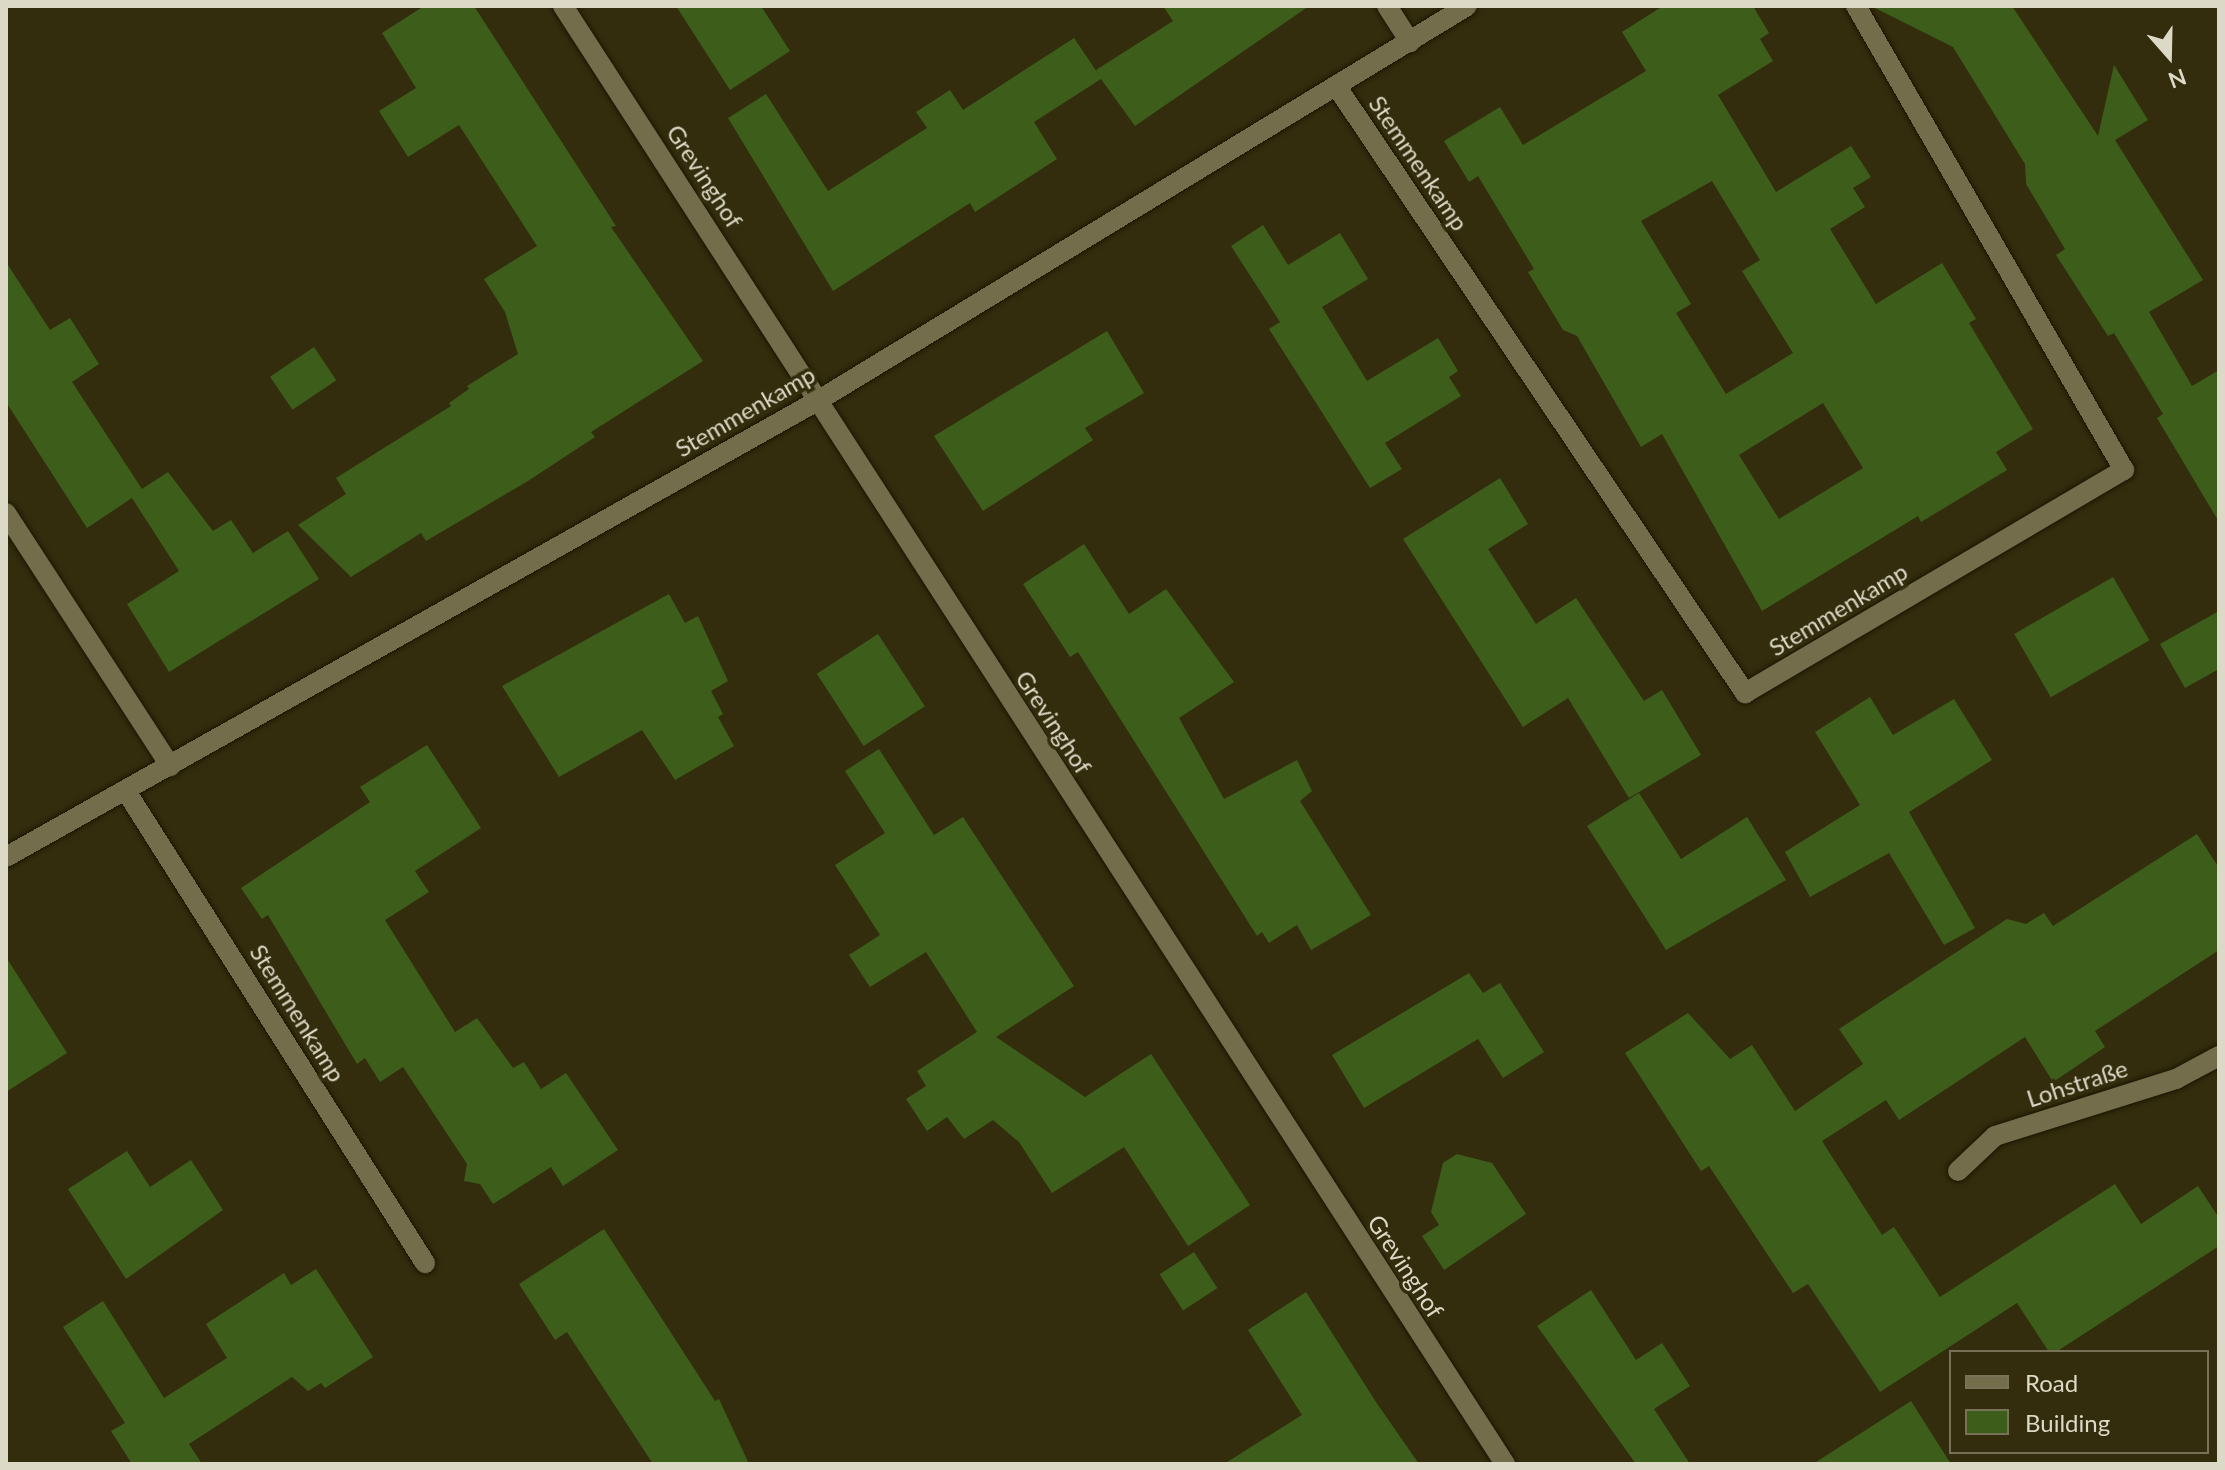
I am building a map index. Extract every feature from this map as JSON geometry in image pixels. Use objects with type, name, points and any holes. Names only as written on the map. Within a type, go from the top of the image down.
[{"type":"street","name":"Grevinghof","points":[[563,6],[1505,1464]]},
{"type":"street","points":[[1387,6],[1410,42]]},
{"type":"street","name":"Stemmenkamp","points":[[6,857],[819,400],[1467,6]]},
{"type":"street","name":"Stemmenkamp","points":[[1337,87],[1745,693],[2124,470],[1856,6]]},
{"type":"street","points":[[6,513],[170,766]]},
{"type":"street","name":"Stemmenkamp","points":[[126,791],[425,1263]]},
{"type":"street","name":"Lohstraße","points":[[1958,1171],[1995,1136],[2176,1079],[2219,1056]]},
{"type":"building","points":[[424,6],[474,6],[616,226],[611,227],[703,361],[591,432],[595,437],[528,481],[426,541],[421,533],[351,577],[298,525],[346,494],[336,478],[451,406],[449,403],[469,389],[467,386],[518,354],[505,312],[484,279],[537,246],[459,125],[408,157],[379,111],[416,88],[382,33]]},
{"type":"building","points":[[676,6],[761,6],[790,51],[730,90]]},
{"type":"building","points":[[1163,6],[1309,6],[1135,126],[1101,79],[1034,122],[1057,159],[975,212],[970,203],[833,291],[728,118],[766,94],[828,191],[927,128],[916,112],[950,90],[963,110],[1074,38],[1099,75],[1096,70],[1173,21]]},
{"type":"building","points":[[1663,6],[1753,6],[1769,33],[1760,39],[1773,61],[1718,95],[1776,192],[1851,146],[1871,177],[1853,188],[1865,207],[1830,229],[1876,304],[1942,263],[1976,319],[1969,323],[2033,429],[1996,452],[2007,470],[1921,522],[1918,516],[1762,611],[1662,434],[1641,447],[1577,336],[1563,330],[1528,272],[1534,269],[1478,176],[1469,182],[1444,141],[1500,107],[1523,145],[1646,71],[1622,32]],"holes":[[[1712,181],[1760,260],[1742,271],[1793,353],[1726,394],[1676,313],[1691,304],[1641,221]],[[1823,403],[1863,468],[1779,519],[1739,455]]]},
{"type":"building","points":[[1871,6],[2012,6],[2098,136],[2114,65],[2148,120],[2115,140],[2203,280],[2149,312],[2192,386],[2219,370],[2219,522],[2157,418],[2163,414],[2114,333],[2108,336],[2056,255],[2065,249],[2026,184],[2025,164],[1953,47]]},
{"type":"building","points":[[1263,225],[1288,265],[1340,233],[1368,279],[1322,307],[1367,381],[1438,338],[1458,371],[1449,377],[1461,396],[1385,443],[1402,469],[1370,488],[1269,329],[1280,322],[1231,246]]},
{"type":"building","points":[[6,262],[50,330],[70,318],[99,364],[72,382],[142,489],[168,472],[213,531],[231,520],[253,553],[288,531],[319,579],[169,672],[127,604],[179,571],[132,498],[87,528],[6,402]]},
{"type":"building","points":[[1107,331],[1144,393],[1085,428],[1093,440],[983,511],[934,436]]},
{"type":"building","points":[[314,347],[336,380],[292,410],[270,377]]},
{"type":"building","points":[[1500,478],[1528,524],[1488,549],[1536,624],[1576,598],[1644,701],[1662,690],[1701,755],[1629,798],[1568,698],[1523,727],[1403,539]]},
{"type":"building","points":[[1084,544],[1129,614],[1166,589],[1234,682],[1179,718],[1224,799],[1297,760],[1312,791],[1300,801],[1371,915],[1311,950],[1297,925],[1269,943],[1262,932],[1257,936],[1078,652],[1070,657],[1023,584]]},
{"type":"building","points":[[2113,577],[2150,640],[2051,697],[2014,634]]},
{"type":"building","points":[[669,594],[685,623],[698,616],[728,681],[711,691],[723,714],[718,717],[734,746],[675,780],[642,730],[559,777],[502,686]]},
{"type":"building","points":[[2219,611],[2219,669],[2185,688],[2160,644]]},
{"type":"building","points":[[878,634],[925,706],[864,746],[817,674]]},
{"type":"building","points":[[1870,697],[1893,735],[1954,699],[1992,760],[1909,812],[1975,928],[1944,945],[1889,853],[1810,897],[1785,852],[1860,805],[1815,732]]},
{"type":"building","points":[[427,745],[481,828],[415,871],[429,892],[385,920],[455,1032],[477,1018],[513,1068],[524,1062],[541,1089],[566,1073],[618,1150],[563,1186],[551,1167],[493,1204],[480,1184],[464,1181],[467,1164],[403,1067],[380,1082],[365,1058],[357,1064],[268,915],[262,919],[241,888],[370,802],[360,787]]},
{"type":"building","points":[[879,749],[934,835],[963,817],[1074,986],[996,1037],[1085,1097],[1151,1054],[1250,1205],[1188,1246],[1124,1147],[1052,1193],[1019,1142],[993,1120],[964,1139],[947,1117],[927,1131],[906,1099],[926,1086],[917,1071],[977,1032],[926,952],[870,987],[849,955],[880,935],[835,865],[885,833],[845,771]]},
{"type":"building","points":[[1639,793],[1681,859],[1747,817],[1786,880],[1666,950],[1587,826]]},
{"type":"building","points":[[2197,834],[2219,868],[2219,950],[2095,1031],[2105,1047],[2053,1082],[2025,1037],[1899,1120],[1886,1100],[1822,1141],[1882,1235],[1894,1227],[1940,1297],[2115,1184],[2141,1224],[2198,1186],[2219,1218],[2219,1246],[2059,1350],[2048,1350],[2017,1303],[1880,1392],[1808,1284],[1793,1293],[1709,1166],[1701,1171],[1625,1053],[1688,1013],[1730,1059],[1752,1045],[1795,1111],[1863,1064],[1839,1029],[2007,919],[2026,924],[2044,913],[2053,926]]},
{"type":"building","points":[[6,957],[67,1053],[6,1092]]},
{"type":"building","points":[[1469,973],[1483,993],[1500,983],[1544,1052],[1503,1078],[1478,1039],[1364,1108],[1332,1055]]},
{"type":"building","points":[[127,1151],[150,1187],[191,1160],[223,1210],[126,1279],[68,1189]]},
{"type":"building","points":[[1457,1154],[1492,1163],[1526,1214],[1444,1270],[1422,1236],[1439,1225],[1431,1212],[1443,1163]]},
{"type":"building","points":[[604,1229],[715,1401],[719,1399],[749,1464],[653,1464],[567,1332],[555,1340],[519,1284]]},
{"type":"building","points":[[1194,1252],[1217,1288],[1183,1310],[1160,1274]]},
{"type":"building","points":[[316,1269],[373,1357],[325,1388],[321,1383],[308,1391],[292,1377],[189,1444],[202,1464],[132,1464],[111,1431],[125,1423],[63,1327],[103,1301],[164,1398],[227,1358],[206,1324],[284,1273],[291,1285]]},
{"type":"building","points":[[1591,1290],[1636,1360],[1662,1343],[1690,1386],[1654,1409],[1690,1464],[1636,1464],[1537,1326]]},
{"type":"building","points":[[1306,1292],[1419,1464],[1224,1464],[1302,1415],[1248,1330]]},
{"type":"building","points":[[1911,1401],[1951,1464],[1813,1464]]}]
